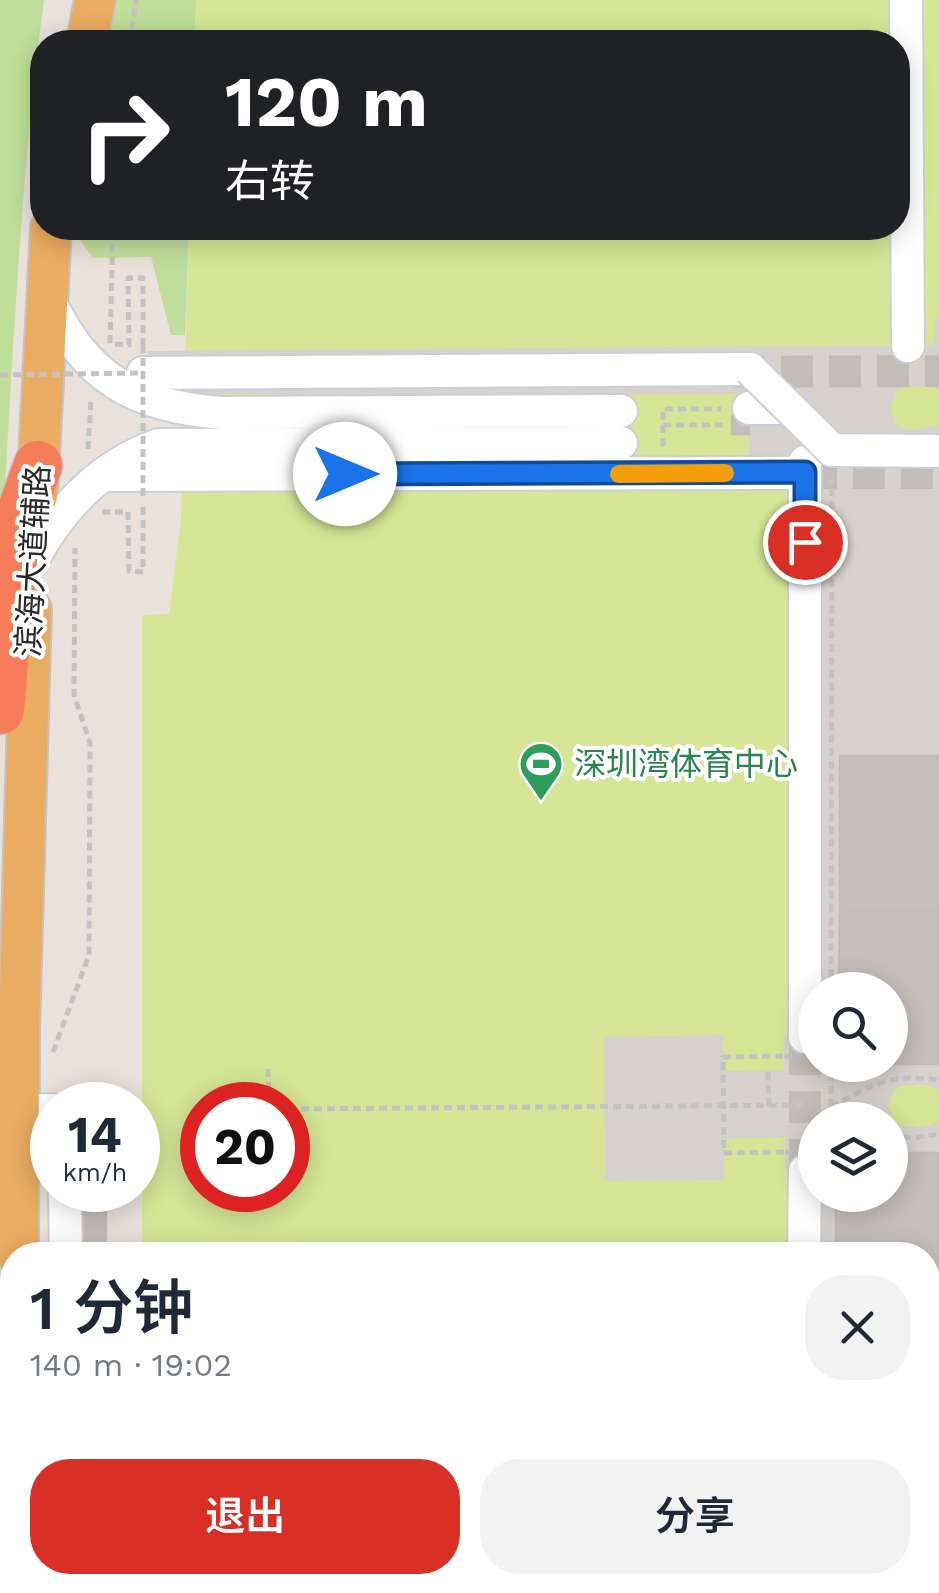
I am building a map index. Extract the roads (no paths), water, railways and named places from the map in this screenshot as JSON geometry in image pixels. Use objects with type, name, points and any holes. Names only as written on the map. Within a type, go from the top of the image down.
[{"type":"highway","points":[[0,710],[16,526],[38,465]]},
{"type":"main road","points":[[64,30],[66,0]]},
{"type":"main road","points":[[89,30],[95,0]]},
{"type":"main road","name":"滨海大道辅路","points":[[39,1082],[27,678],[51,240]]},
{"type":"main road","name":"滨海大道辅路","points":[[20,1242],[30,1176]]},
{"type":"street","points":[[906,0],[906,30]]},
{"type":"street","points":[[907,240],[908,346]]},
{"type":"street","points":[[33,559],[52,526],[95,470],[137,453],[178,444],[621,427],[224,413],[167,405],[120,386],[78,353],[47,296]]},
{"type":"street","points":[[136,359],[750,370],[792,408],[814,462],[811,972]]},
{"type":"street","points":[[740,417],[792,408]]},
{"type":"street","points":[[95,470],[663,474],[939,452]]},
{"type":"street","points":[[65,1212],[66,1242]]},
{"type":"street","points":[[805,1242],[807,1212]]},
{"type":"tunnel","points":[[733,372],[939,371]]},
{"type":"tunnel","points":[[805,473],[939,473]]},
{"type":"tunnel","points":[[805,1082],[805,1102]]},
{"type":"place","name":"深圳湾体育中心","points":[[541,802]]}]
